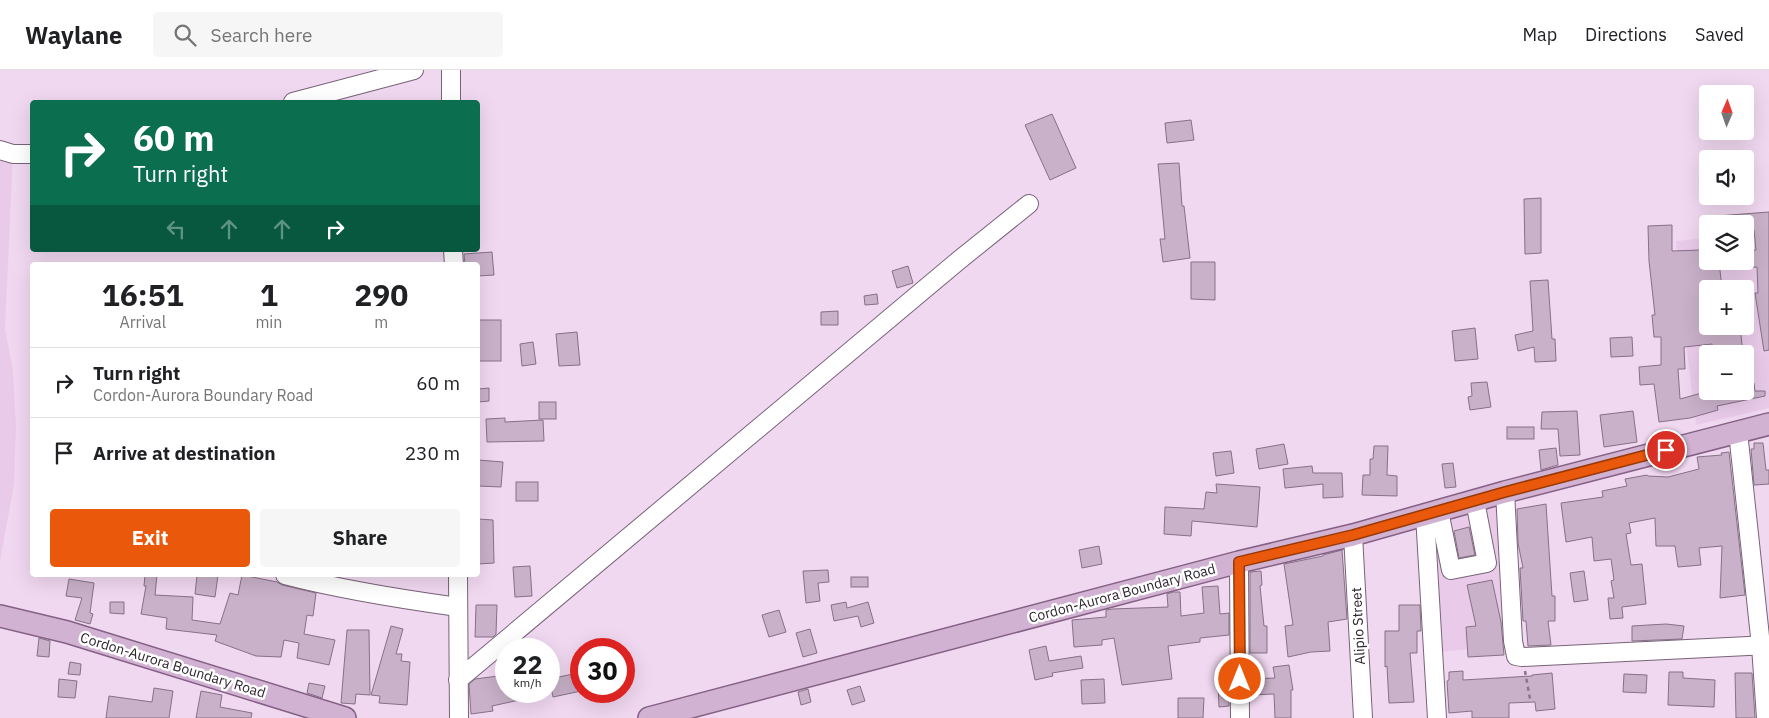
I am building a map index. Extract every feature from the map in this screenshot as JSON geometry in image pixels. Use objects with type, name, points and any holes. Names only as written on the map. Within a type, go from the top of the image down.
[{"type":"main road","name":"Cordon-Aurora Boundary Road","points":[[649,718],[1239,562],[1353,535],[1505,492],[1769,424]]},
{"type":"main road","name":"Cordon-Aurora Boundary Road","points":[[0,616],[66,632],[345,718]]},
{"type":"street","points":[[301,100],[414,70]]},
{"type":"street","points":[[451,70],[451,100]]},
{"type":"street","points":[[0,150],[13,154],[30,154]]},
{"type":"street","points":[[458,680],[958,261],[1029,204]]},
{"type":"street","points":[[1738,432],[1765,646],[1766,718]]},
{"type":"street","points":[[1505,492],[1516,656],[1765,646]]},
{"type":"street","points":[[1432,513],[1451,570],[1487,563],[1475,501]]},
{"type":"street","points":[[1432,513],[1437,718]]},
{"type":"street","name":"Alipio Street","points":[[1353,535],[1363,718]]},
{"type":"street","points":[[1239,562],[1240,718]]},
{"type":"street","points":[[293,577],[323,585],[387,597],[458,607]]},
{"type":"street","points":[[458,577],[459,718]]},
{"type":"path","points":[[1522,657],[1530,700]]},
{"type":"shaded area","points":[[0,150],[13,154],[5,329],[13,370],[16,428],[14,484],[0,561]]},
{"type":"shaded area","points":[[1769,233],[1769,408],[1696,425],[1679,286],[1676,241],[1699,239],[1699,270],[1754,270],[1754,234]]},
{"type":"shaded area","points":[[1496,501],[1503,646],[1438,652],[1426,520]]},
{"type":"building","points":[[1052,114],[1076,168],[1050,180],[1025,125]]},
{"type":"building","points":[[1191,120],[1194,140],[1167,143],[1165,123]]},
{"type":"building","points":[[1179,163],[1182,206],[1184,206],[1190,258],[1163,262],[1160,239],[1165,239],[1158,164]]},
{"type":"building","points":[[1541,198],[1541,253],[1525,254],[1524,199]]},
{"type":"building","points":[[1769,212],[1769,350],[1764,351],[1755,293],[1758,293],[1757,267],[1754,267],[1754,250],[1756,250],[1754,215],[1730,215]]},
{"type":"building","points":[[1672,225],[1672,251],[1699,250],[1699,270],[1720,270],[1721,280],[1699,280],[1699,335],[1741,335],[1742,345],[1712,344],[1684,347],[1685,369],[1678,369],[1680,399],[1699,394],[1699,400],[1746,400],[1717,406],[1718,410],[1690,418],[1659,422],[1654,384],[1640,385],[1639,367],[1661,365],[1661,337],[1654,337],[1652,315],[1655,315],[1649,261],[1648,226]]},
{"type":"building","points":[[492,252],[494,275],[480,276],[480,262],[465,262],[464,254]]},
{"type":"building","points":[[1191,262],[1215,262],[1215,300],[1191,299]]},
{"type":"building","points":[[908,266],[913,283],[897,288],[892,271]]},
{"type":"building","points":[[1548,280],[1552,339],[1555,339],[1556,361],[1535,362],[1534,347],[1518,351],[1515,335],[1533,331],[1530,281]]},
{"type":"building","points":[[877,294],[878,304],[865,305],[864,296]]},
{"type":"building","points":[[838,311],[838,325],[821,325],[821,312]]},
{"type":"building","points":[[480,320],[501,320],[501,361],[480,361]]},
{"type":"building","points":[[1475,328],[1478,359],[1455,361],[1452,331]]},
{"type":"building","points":[[577,332],[580,365],[559,366],[556,334]]},
{"type":"building","points":[[1632,337],[1633,356],[1611,357],[1610,338]]},
{"type":"building","points":[[533,342],[536,364],[522,366],[520,344]]},
{"type":"building","points":[[1487,382],[1491,407],[1470,410],[1468,397],[1472,396],[1471,383]]},
{"type":"building","points":[[1754,383],[1755,391],[1765,391],[1765,396],[1754,398]]},
{"type":"building","points":[[489,388],[489,401],[480,402],[480,389]]},
{"type":"building","points":[[539,402],[556,402],[556,419],[539,419]]},
{"type":"building","points":[[1577,411],[1580,455],[1560,456],[1558,429],[1541,429],[1542,412]]},
{"type":"building","points":[[1633,411],[1637,442],[1604,447],[1600,415]]},
{"type":"building","points":[[505,418],[505,422],[543,420],[544,441],[487,442],[486,419]]},
{"type":"building","points":[[1507,427],[1534,427],[1534,439],[1507,439]]},
{"type":"building","points":[[1754,443],[1763,443],[1766,470],[1769,470],[1769,484],[1754,485],[1751,449],[1754,449]]},
{"type":"building","points":[[1284,444],[1288,464],[1259,469],[1256,449]]},
{"type":"building","points":[[1374,446],[1388,446],[1387,475],[1397,476],[1397,496],[1362,495],[1363,475],[1370,475],[1370,459],[1373,459]]},
{"type":"building","points":[[1556,448],[1558,465],[1541,470],[1539,450]]},
{"type":"building","points":[[1231,451],[1234,473],[1216,476],[1213,453]]},
{"type":"building","points":[[1729,452],[1745,595],[1720,598],[1722,546],[1699,548],[1701,565],[1678,567],[1675,546],[1656,546],[1655,518],[1629,523],[1631,533],[1626,534],[1631,565],[1642,564],[1646,604],[1622,607],[1623,618],[1610,619],[1608,598],[1614,598],[1611,581],[1614,580],[1611,559],[1594,561],[1592,537],[1566,542],[1561,503],[1603,497],[1602,491],[1627,486],[1625,479],[1647,475],[1668,477],[1699,469],[1697,457],[1722,455],[1721,453]]},
{"type":"building","points":[[480,460],[503,462],[501,487],[480,486]]},
{"type":"building","points":[[1453,463],[1456,487],[1445,488],[1442,464]]},
{"type":"building","points":[[1312,466],[1313,473],[1342,473],[1343,497],[1323,498],[1323,484],[1285,488],[1283,469]]},
{"type":"building","points":[[516,482],[538,482],[538,501],[516,501]]},
{"type":"building","points":[[1216,484],[1260,487],[1257,527],[1192,521],[1191,536],[1164,534],[1165,507],[1204,509],[1206,492],[1217,493]]},
{"type":"building","points":[[1546,504],[1552,596],[1555,596],[1555,621],[1548,621],[1551,645],[1528,646],[1526,621],[1523,621],[1520,568],[1523,568],[1518,543],[1517,509]]},
{"type":"building","points":[[480,519],[493,520],[494,563],[480,564]]},
{"type":"building","points":[[1469,527],[1475,555],[1459,558],[1454,531]]},
{"type":"building","points":[[1099,546],[1102,564],[1082,568],[1079,550]]},
{"type":"building","points":[[1342,550],[1347,619],[1328,622],[1330,651],[1311,652],[1288,657],[1285,626],[1293,625],[1284,564]]},
{"type":"building","points":[[530,566],[532,596],[515,597],[513,567]]},
{"type":"building","points":[[828,570],[829,582],[818,583],[820,601],[806,603],[803,571]]},
{"type":"building","points":[[1261,571],[1262,585],[1260,586],[1264,626],[1267,626],[1267,653],[1250,653],[1250,572]]},
{"type":"building","points":[[1584,571],[1588,600],[1574,602],[1570,573]]},
{"type":"building","points":[[145,577],[157,577],[155,595],[193,597],[192,620],[220,624],[230,593],[238,595],[242,577],[277,582],[282,585],[316,593],[313,616],[307,615],[304,634],[335,640],[329,665],[297,658],[299,643],[284,640],[281,657],[256,656],[215,641],[217,635],[166,629],[167,618],[141,614],[146,586],[144,586]]},
{"type":"building","points":[[197,577],[218,577],[215,597],[195,594]]},
{"type":"building","points":[[851,577],[868,577],[868,587],[851,587]]},
{"type":"building","points":[[69,579],[94,583],[90,613],[93,614],[90,624],[75,620],[82,598],[66,596]]},
{"type":"building","points":[[1492,580],[1501,622],[1504,655],[1468,657],[1466,627],[1476,626],[1467,585]]},
{"type":"building","points":[[1218,586],[1220,614],[1229,613],[1229,635],[1200,638],[1200,642],[1168,646],[1172,679],[1122,685],[1114,638],[1102,640],[1102,645],[1074,647],[1072,620],[1106,617],[1106,610],[1112,609],[1168,607],[1167,594],[1173,592],[1180,592],[1181,616],[1204,613],[1202,587]]},
{"type":"building","points":[[110,602],[124,602],[124,614],[110,613]]},
{"type":"building","points":[[846,602],[847,608],[868,602],[874,623],[861,627],[858,616],[834,621],[831,605]]},
{"type":"building","points":[[476,605],[497,605],[496,634],[493,637],[475,637]]},
{"type":"building","points":[[1399,605],[1420,605],[1421,631],[1417,631],[1417,653],[1410,653],[1414,702],[1389,703],[1387,666],[1385,667],[1385,631],[1399,631]]},
{"type":"building","points":[[779,610],[786,632],[769,637],[762,615]]},
{"type":"building","points":[[1666,624],[1684,626],[1682,639],[1632,641],[1632,626]]},
{"type":"building","points":[[391,626],[403,629],[396,654],[402,654],[401,661],[410,662],[407,705],[379,703],[380,696],[371,695]]},
{"type":"building","points":[[810,629],[817,653],[803,657],[796,633]]},
{"type":"building","points":[[347,630],[369,630],[370,695],[356,694],[355,704],[341,703]]},
{"type":"building","points":[[39,638],[50,641],[49,657],[37,656]]},
{"type":"building","points":[[1046,646],[1049,661],[1081,656],[1083,668],[1052,673],[1053,676],[1035,680],[1029,650]]},
{"type":"building","points":[[70,662],[81,664],[80,675],[68,674]]},
{"type":"building","points":[[1289,665],[1293,690],[1291,690],[1291,718],[1275,718],[1274,694],[1250,695],[1250,679],[1275,678],[1273,667]]},
{"type":"building","points":[[1463,671],[1463,680],[1552,673],[1555,709],[1536,711],[1535,702],[1509,703],[1509,718],[1472,718],[1472,711],[1449,713],[1447,681],[1449,680],[1449,672]]},
{"type":"building","points":[[1669,672],[1683,672],[1683,678],[1715,680],[1714,707],[1668,705]]},
{"type":"building","points":[[1735,673],[1752,673],[1755,718],[1736,718]]},
{"type":"building","points":[[1624,674],[1647,675],[1646,693],[1623,692]]},
{"type":"building","points":[[570,675],[570,693],[560,696],[560,677]]},
{"type":"building","points":[[495,676],[495,703],[506,703],[492,706],[493,711],[471,714],[469,684],[475,679]]},
{"type":"building","points":[[59,679],[77,681],[75,698],[58,697]]},
{"type":"building","points":[[1104,679],[1105,703],[1082,704],[1081,680]]},
{"type":"building","points":[[309,683],[325,686],[322,698],[307,693]]},
{"type":"building","points":[[1218,684],[1229,684],[1229,706],[1219,707]]},
{"type":"building","points":[[860,686],[865,701],[852,705],[847,690]]},
{"type":"building","points":[[154,688],[173,691],[169,718],[106,718],[109,696],[152,702]]},
{"type":"building","points":[[808,689],[811,702],[801,705],[798,692]]},
{"type":"building","points":[[201,691],[222,695],[220,707],[252,713],[251,718],[196,718]]},
{"type":"building","points":[[1178,698],[1204,698],[1203,718],[1178,718]]},
{"type":"route","points":[[1240,679],[1239,562],[1353,535],[1505,492],[1666,450]]}]
